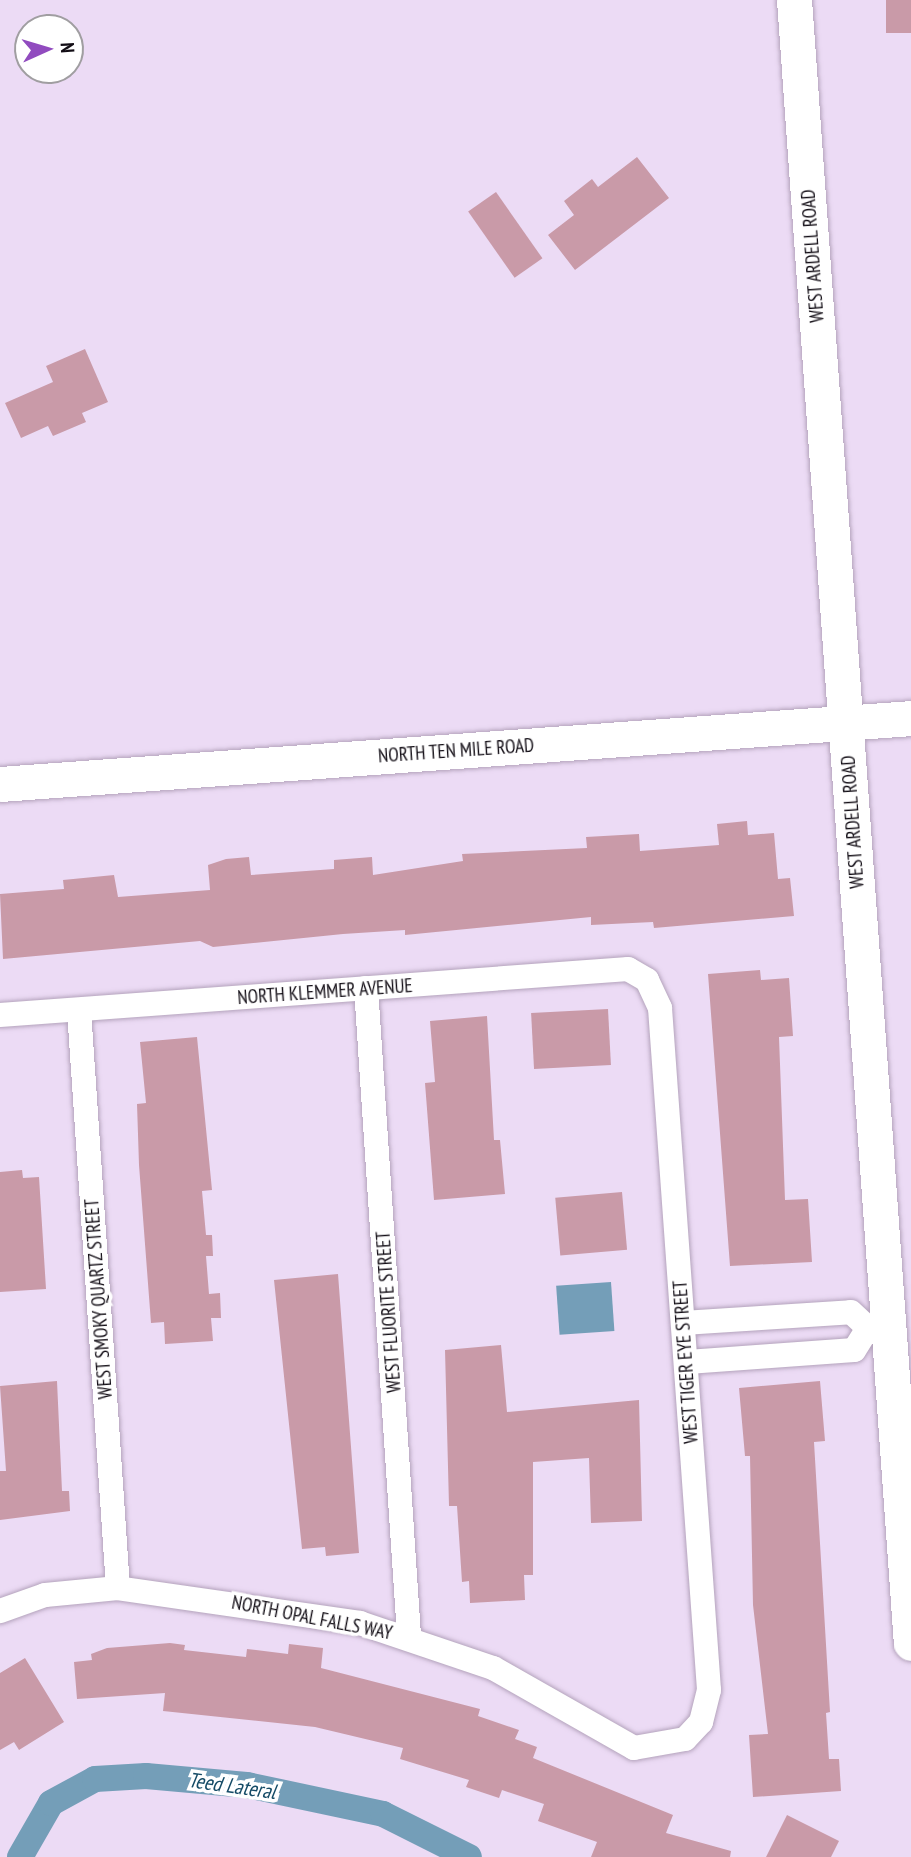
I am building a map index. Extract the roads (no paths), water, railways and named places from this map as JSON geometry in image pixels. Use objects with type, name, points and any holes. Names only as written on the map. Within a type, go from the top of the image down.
[{"type":"street","name":"WEST ARDELL ROAD","points":[[794,0],[911,1643]]},
{"type":"street","name":"NORTH TEN MILE ROAD","points":[[0,784],[911,718]]},
{"type":"street","name":"NORTH KLEMMER AVENUE","points":[[0,1015],[628,969],[647,981]]},
{"type":"street","name":"WEST TIGER EYE STREET","points":[[647,981],[660,1007],[709,1690],[701,1722],[685,1739]]},
{"type":"street","name":"WEST FLUORITE STREET","points":[[366,988],[409,1636]]},
{"type":"street","name":"WEST SMOKY QUARTZ STREET","points":[[79,1010],[118,1588]]},
{"type":"street","points":[[684,1323],[851,1312],[889,1327]]},
{"type":"street","points":[[687,1362],[854,1350],[889,1327]]},
{"type":"street","name":"NORTH OPAL FALLS WAY","points":[[0,1611],[45,1595],[118,1588],[360,1623],[409,1636],[493,1668],[634,1748],[685,1739]]},
{"type":"water","points":[[611,1282],[614,1331],[560,1335],[556,1286]]},
{"type":"waterway","name":"Teed Lateral","points":[[20,1857],[51,1803],[95,1779],[146,1776],[247,1785],[383,1814],[469,1857]]}]
